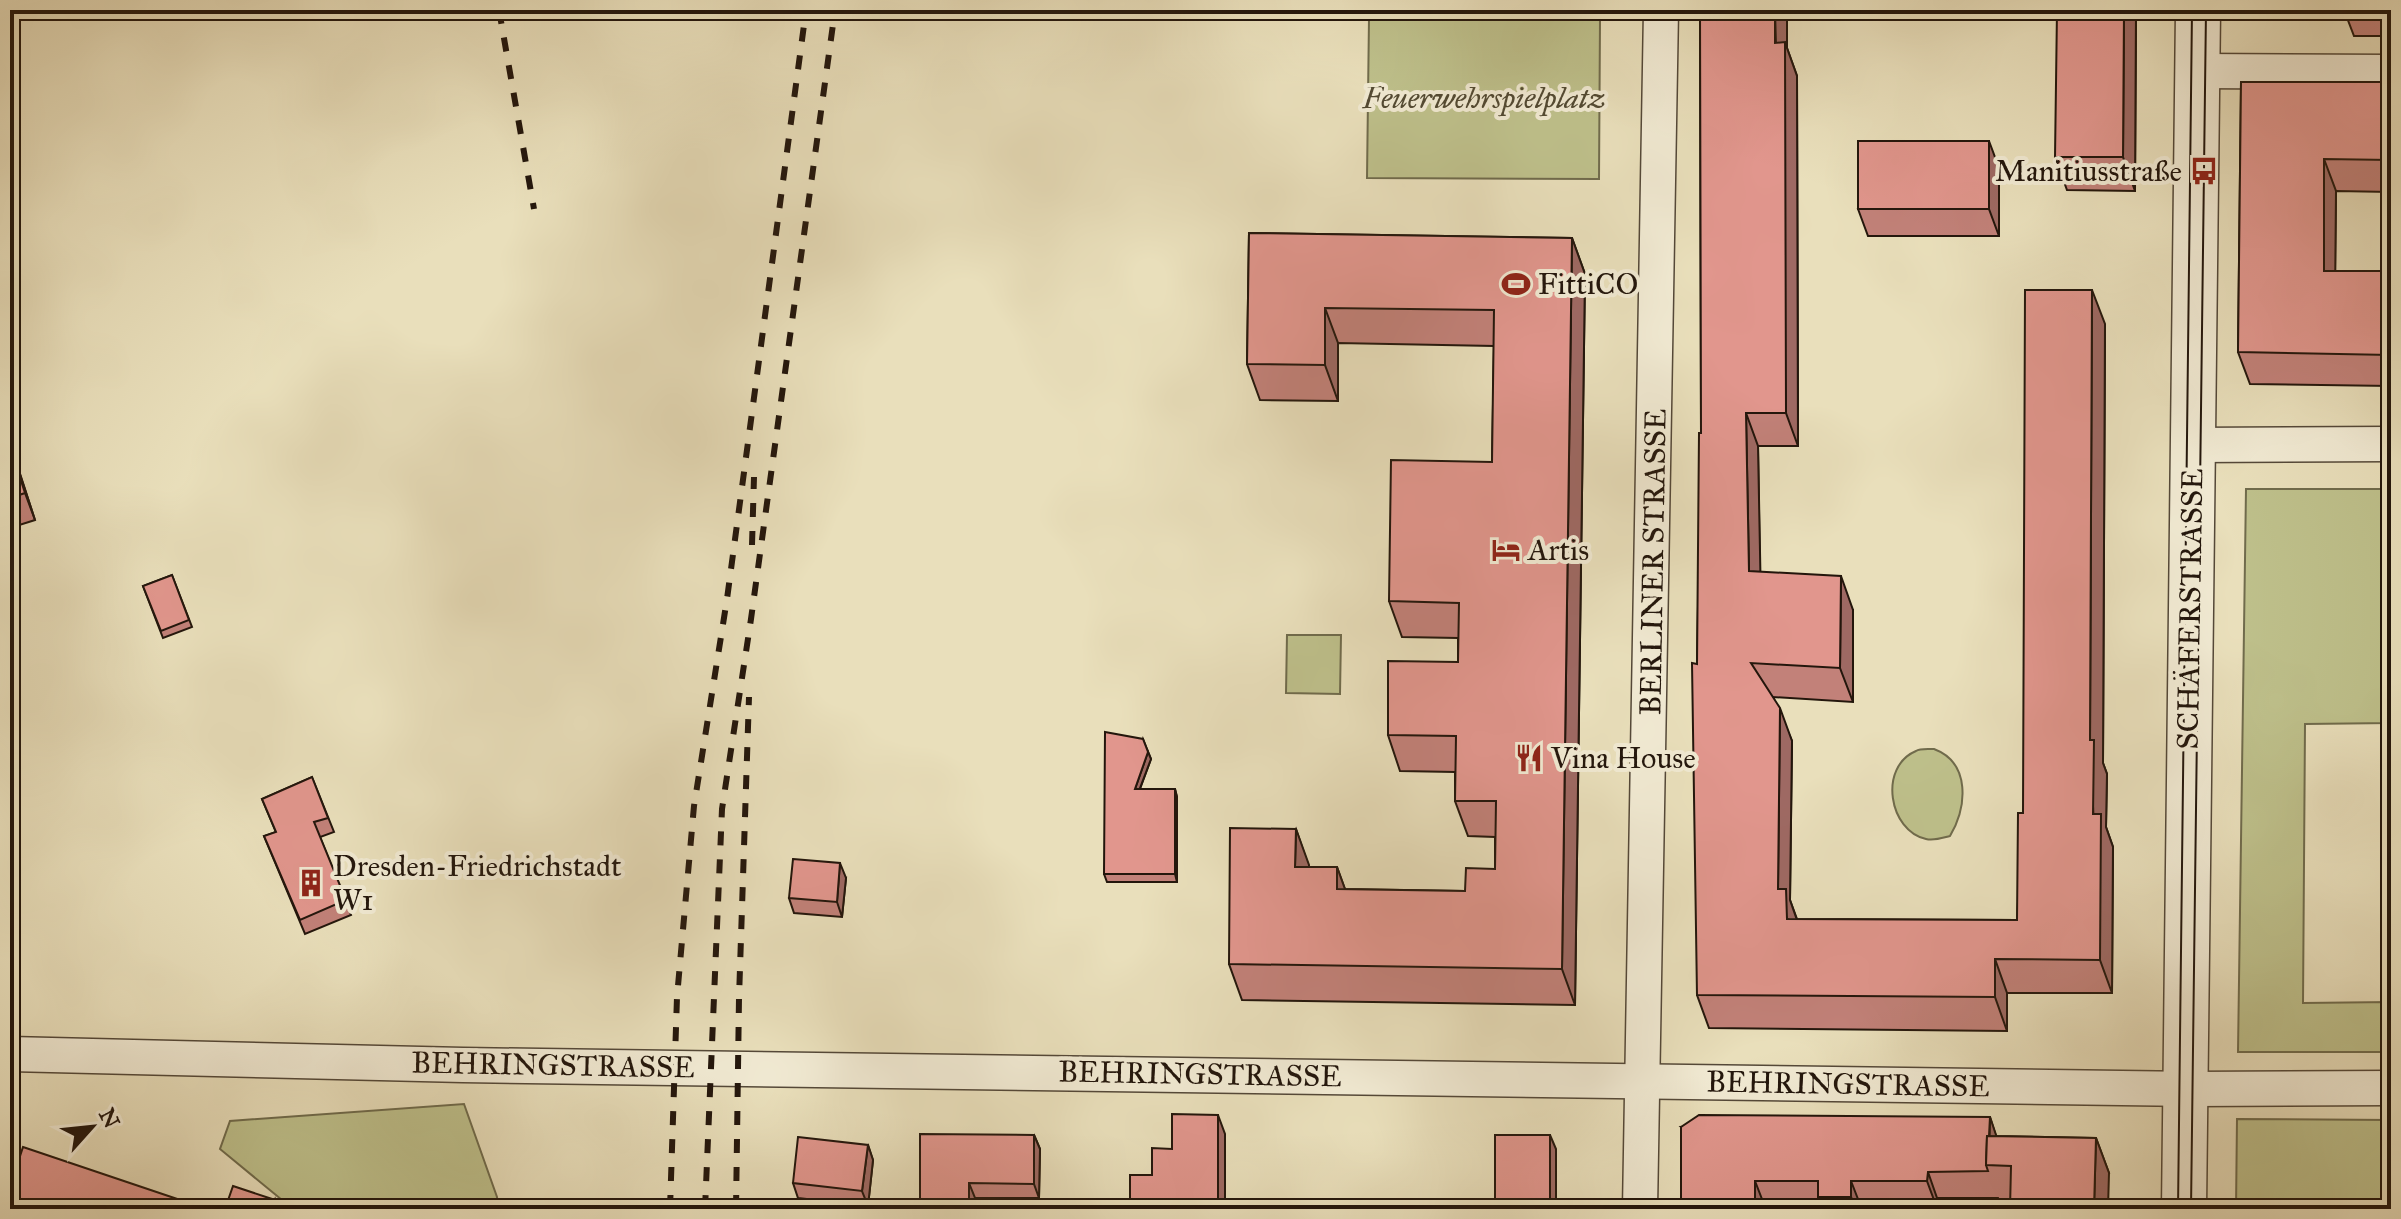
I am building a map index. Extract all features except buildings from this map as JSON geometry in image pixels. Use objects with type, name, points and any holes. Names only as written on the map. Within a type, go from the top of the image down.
[{"type":"street","name":"BERLINER STRASSE","points":[[1640,1209],[1661,10]]},
{"type":"street","name":"SCHÄFERSTRASSE","points":[[2184,1209],[2198,10]]},
{"type":"street","points":[[2197,71],[2391,72]]},
{"type":"street","points":[[2192,445],[2391,444]]},
{"type":"street","name":"BEHRINGSTRASSE","points":[[10,1054],[463,1065],[2185,1089],[2391,1088]]},
{"type":"green space","name":"Feuerwehrspielplatz","points":[[1369,18],[1600,19],[1599,179],[1367,178]]},
{"type":"green space","points":[[2246,489],[2391,489],[2391,723],[2305,724],[2303,1003],[2391,1002],[2391,1052],[2238,1052]]},
{"type":"green space","points":[[1287,635],[1341,635],[1340,694],[1286,693]]},
{"type":"green space","points":[[1934,749],[1954,764],[1960,775],[1962,799],[1950,836],[1932,840],[1913,834],[1903,824],[1893,798],[1893,784],[1896,770],[1904,759],[1918,750]]},
{"type":"green space","points":[[464,1104],[497,1197],[498,1209],[293,1209],[220,1149],[230,1121]]},
{"type":"green space","points":[[2237,1119],[2391,1120],[2391,1209],[2236,1209]]},
{"type":"tram line","points":[[2178,1209],[2192,10]]},
{"type":"tram line","points":[[2191,1209],[2206,10]]},
{"type":"railway","points":[[499,10],[534,209]]},
{"type":"railway","points":[[670,1209],[677,997],[694,806],[727,599],[806,10]]},
{"type":"railway","points":[[705,1209],[722,809],[835,10]]},
{"type":"railway","points":[[752,545],[754,477]]},
{"type":"railway","points":[[736,1209],[749,697]]},
{"type":"place","name":"Manitiusstraße","points":[[2204,171]]},
{"type":"place","name":"FittiCO","points":[[1516,284]]},
{"type":"place","name":"Artis","points":[[1506,550]]},
{"type":"place","name":"Vina House","points":[[1529,758]]},
{"type":"place","name":"Dresden-Friedrichstadt W1","points":[[311,883]]}]
